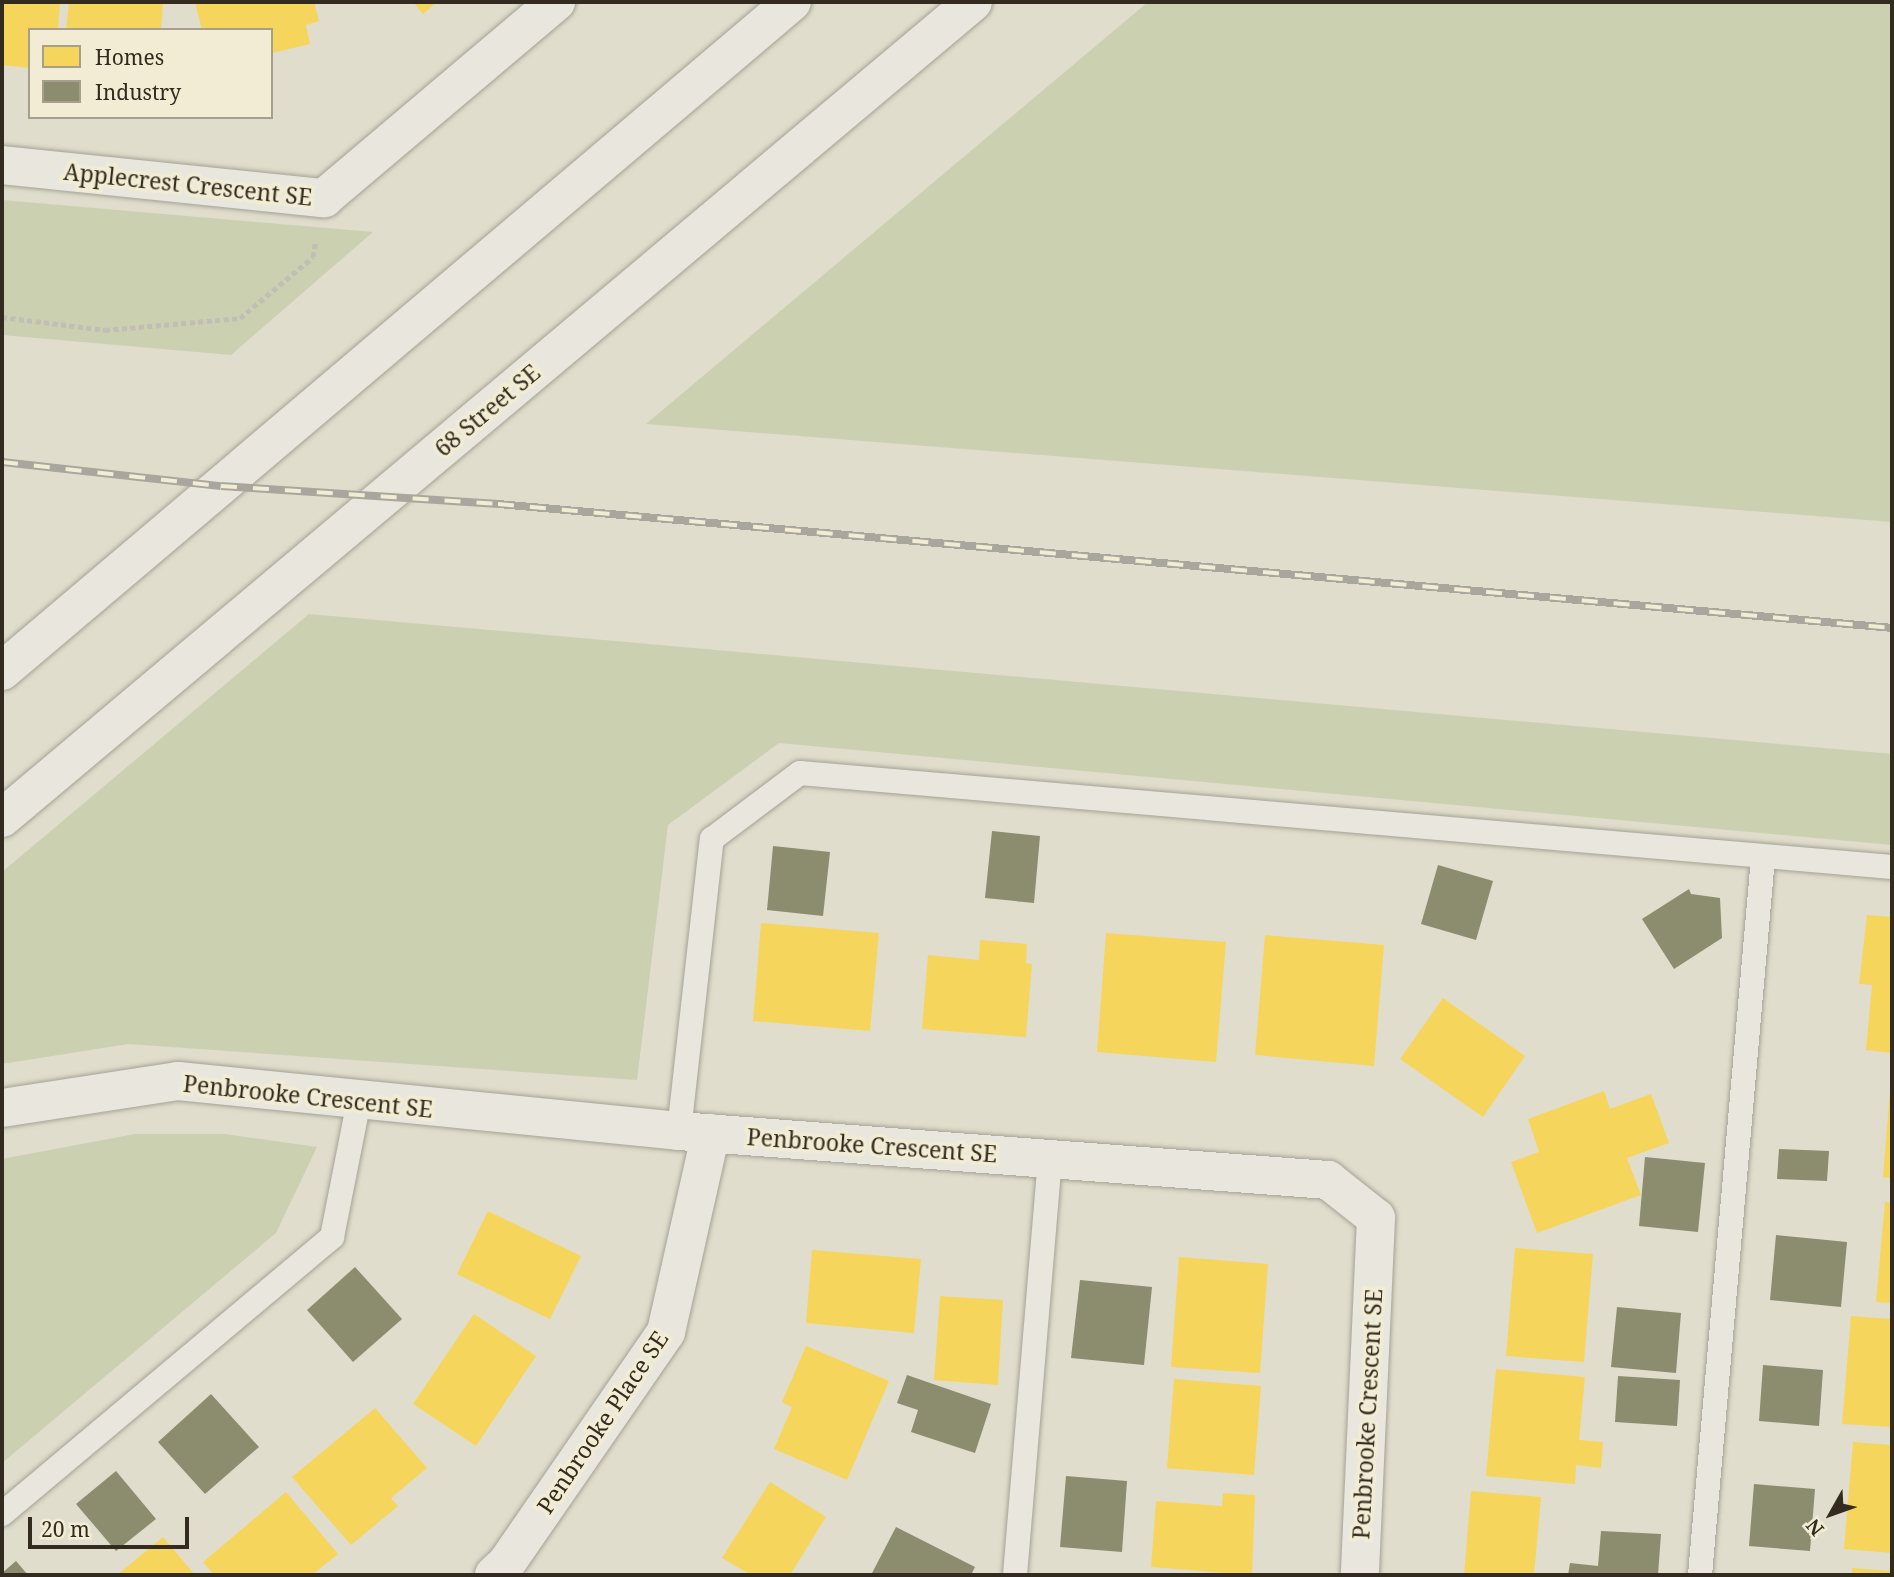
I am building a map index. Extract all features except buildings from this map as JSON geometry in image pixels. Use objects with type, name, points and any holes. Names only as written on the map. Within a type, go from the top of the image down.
[{"type":"street","points":[[2,671],[792,2]]},
{"type":"street","name":"68 Street SE","points":[[2,818],[973,2]]},
{"type":"street","name":"Applecrest Crescent SE","points":[[2,165],[324,198],[539,7]]},
{"type":"street","name":"Penbrooke Crescent SE","points":[[2,1108],[178,1081],[359,1101],[695,1132],[1328,1180],[1376,1217],[1360,1575]]},
{"type":"street","name":"Penbrooke Place SE","points":[[494,1575],[506,1564],[666,1332],[695,1132]]},
{"type":"lane","points":[[695,1132],[712,839],[800,773],[1892,867]]},
{"type":"lane","points":[[1700,1575],[1763,858]]},
{"type":"lane","points":[[2,1514],[332,1237],[359,1101]]},
{"type":"lane","points":[[1015,1575],[1050,1159]]},
{"type":"path","points":[[2,317],[105,330],[240,318],[313,257],[324,198]]},
{"type":"green space","points":[[1148,2],[1892,2],[1892,522],[646,424]]},
{"type":"green space","points":[[2,200],[373,232],[231,355],[2,335]]},
{"type":"green space","points":[[309,614],[1892,754],[1892,845],[779,743],[668,825],[637,1080],[128,1044],[2,1064],[2,872]]},
{"type":"green space","points":[[135,1134],[225,1134],[317,1147],[276,1233],[2,1463],[2,1159]]},
{"type":"railway","points":[[2,462],[221,486],[498,504],[1892,628]]}]
